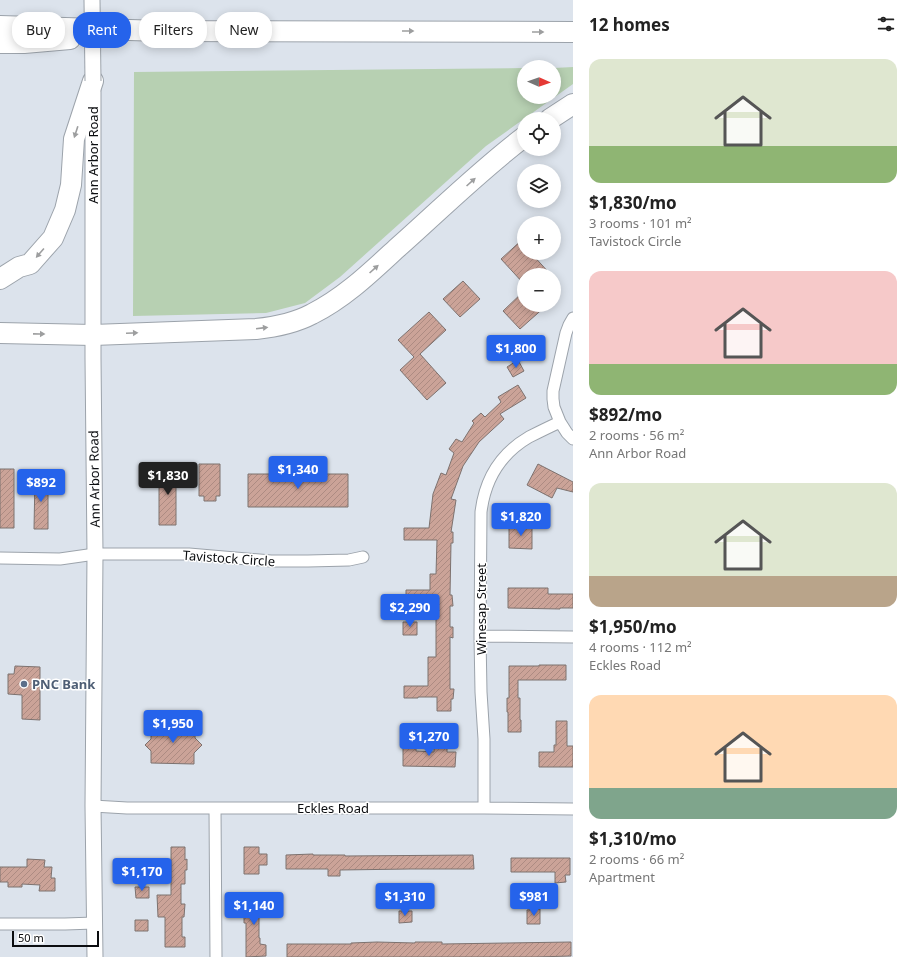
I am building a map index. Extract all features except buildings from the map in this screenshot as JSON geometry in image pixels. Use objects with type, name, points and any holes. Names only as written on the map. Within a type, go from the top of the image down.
[{"type":"highway","points":[[0,26],[139,30]]},
{"type":"highway","points":[[207,31],[573,32]]},
{"type":"highway","points":[[0,42],[24,43],[139,33]]},
{"type":"highway","points":[[0,278],[20,267],[30,264],[53,238],[65,210],[71,185],[74,139],[93,81]]},
{"type":"highway","points":[[561,112],[573,104]]},
{"type":"highway","points":[[0,333],[93,335],[256,329],[298,320],[311,315],[332,303],[361,281],[493,161],[517,142]]},
{"type":"main road","name":"Ann Arbor Road","points":[[92,0],[95,554],[93,806],[94,957]]},
{"type":"street","points":[[573,318],[566,333],[553,391],[554,407],[560,422],[573,439]]},
{"type":"street","name":"Winesap Street","points":[[484,808],[484,739],[480,636],[481,512],[483,499],[486,486],[496,467],[513,449],[528,438],[560,422]]},
{"type":"street","name":"Tavistock Circle","points":[[0,558],[60,559],[95,554],[189,554],[271,561],[348,560],[363,557]]},
{"type":"street","points":[[480,636],[573,637]]},
{"type":"street","name":"Eckles Road","points":[[93,806],[127,808],[573,809]]},
{"type":"street","points":[[215,808],[216,957]]},
{"type":"street","points":[[0,924],[94,923]]},
{"type":"green space","points":[[573,67],[573,84],[561,93],[561,68]]},
{"type":"green space","points":[[517,68],[517,104],[545,104],[534,112],[517,112],[517,124],[486,146],[340,277],[305,303],[266,313],[133,316],[134,72]]},
{"type":"place","name":"PNC Bank","points":[[24,684]]}]
